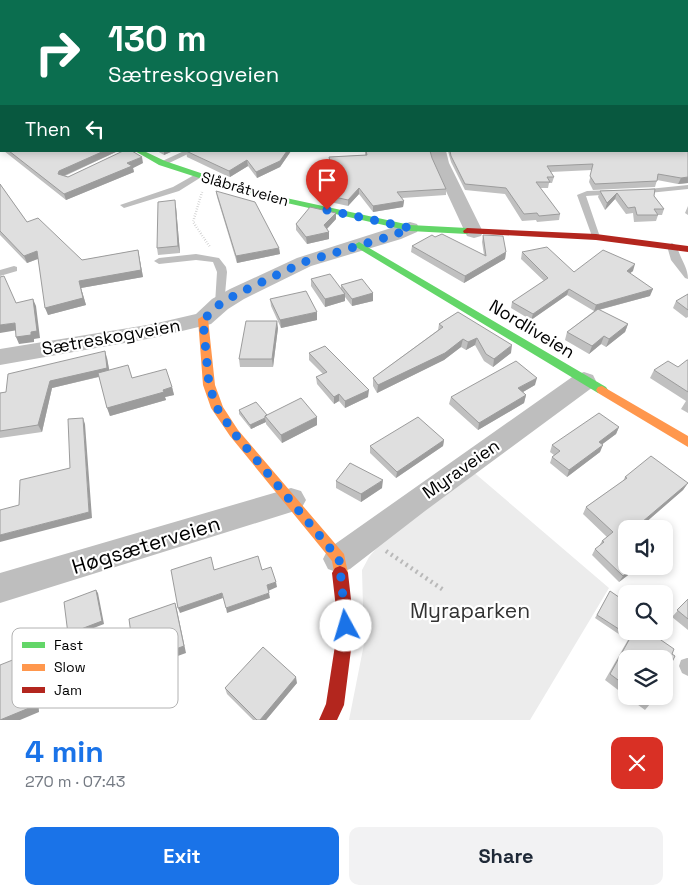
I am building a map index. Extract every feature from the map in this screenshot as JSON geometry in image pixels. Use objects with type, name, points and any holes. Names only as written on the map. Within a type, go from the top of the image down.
[{"type":"street","name":"Slåbråtveien","points":[[140,152],[162,163],[212,181],[270,197],[410,228],[596,238],[688,249]]},
{"type":"street","points":[[438,152],[441,163],[474,232]]},
{"type":"street","name":"Sætreskogveien","points":[[0,357],[153,331],[203,320],[220,304],[304,262],[394,235],[410,228]]},
{"type":"street","name":"Nordliveien","points":[[359,245],[688,442]]},
{"type":"street","points":[[203,320],[209,385],[217,408],[234,433],[339,559],[346,626],[335,705],[328,720]]},
{"type":"street","name":"Myraveien","points":[[339,559],[584,381]]},
{"type":"street","name":"Høgsæterveien","points":[[0,588],[291,500]]},
{"type":"lane","points":[[162,163],[189,152]]},
{"type":"lane","points":[[124,205],[176,189],[199,176]]},
{"type":"lane","points":[[596,238],[580,197],[583,194],[654,191],[688,187]]},
{"type":"lane","points":[[672,246],[676,260],[688,276]]},
{"type":"lane","points":[[159,261],[196,257],[216,260],[222,272],[220,304]]},
{"type":"lane","points":[[0,273],[14,269]]},
{"type":"path","points":[[212,181],[205,185],[193,222],[216,260]]},
{"type":"path","points":[[367,538],[445,591]]},
{"type":"green space","name":"Myraparken","points":[[471,470],[609,588],[530,720],[349,720],[364,644],[362,570],[369,557],[384,539]]},
{"type":"building","points":[[10,152],[102,152],[59,171],[58,174],[68,177],[121,152],[134,152],[142,157],[127,163],[132,166],[64,194]]},
{"type":"building","points":[[188,152],[286,152],[280,161],[256,172],[247,160],[229,171]]},
{"type":"building","points":[[366,152],[430,152],[446,189],[397,192],[404,201],[373,206],[359,188],[348,200],[321,194],[334,179],[329,157],[367,155]]},
{"type":"building","points":[[450,152],[688,152],[688,177],[681,178],[658,174],[657,181],[595,184],[590,176],[593,164],[547,166],[554,177],[547,177],[550,182],[536,182],[560,214],[539,216],[537,213],[524,214],[506,188],[465,184]]},
{"type":"building","points":[[0,184],[27,222],[38,218],[82,260],[138,250],[141,270],[79,281],[83,298],[45,308],[37,251],[24,256],[0,231]]},
{"type":"building","points":[[655,189],[654,196],[664,209],[654,209],[658,215],[637,215],[635,207],[628,208],[617,193],[607,203],[600,191]]},
{"type":"building","points":[[216,191],[255,202],[279,248],[236,256]]},
{"type":"building","points":[[175,200],[178,246],[157,248],[158,202]]},
{"type":"building","points":[[310,207],[336,213],[324,225],[329,232],[306,237],[296,224]]},
{"type":"building","points":[[442,234],[486,256],[483,235],[503,236],[506,252],[465,276],[412,246],[432,235],[435,237]]},
{"type":"building","points":[[547,247],[574,272],[603,250],[635,264],[627,271],[653,289],[596,305],[569,289],[533,314],[512,302],[548,278],[522,252]]},
{"type":"building","points":[[330,274],[345,294],[325,299],[311,279]]},
{"type":"building","points":[[4,276],[16,303],[33,299],[37,331],[31,332],[31,335],[16,337],[15,323],[0,325],[0,277]]},
{"type":"building","points":[[362,279],[373,293],[352,299],[341,285]]},
{"type":"building","points":[[306,291],[317,312],[280,320],[270,299]]},
{"type":"building","points":[[688,294],[688,310],[676,301]]},
{"type":"building","points":[[598,309],[628,324],[609,339],[604,336],[592,346],[567,332]]},
{"type":"building","points":[[458,312],[512,345],[494,359],[486,354],[477,338],[468,342],[463,339],[445,353],[378,385],[373,378],[443,327],[439,324]]},
{"type":"building","points":[[246,321],[277,321],[272,359],[239,359]]},
{"type":"building","points":[[325,346],[369,390],[345,401],[339,394],[334,397],[316,377],[327,372],[309,353]]},
{"type":"building","points":[[105,351],[107,368],[50,381],[38,425],[0,431],[0,393],[6,392],[8,374]]},
{"type":"building","points":[[687,360],[688,392],[654,370],[668,361],[678,367]]},
{"type":"building","points":[[516,361],[537,378],[518,388],[526,395],[479,423],[451,397]]},
{"type":"building","points":[[128,365],[132,378],[166,369],[172,387],[163,390],[164,392],[107,408],[98,373]]},
{"type":"building","points":[[301,398],[317,417],[281,435],[265,416]]},
{"type":"building","points":[[256,402],[267,415],[265,418],[250,425],[239,410]]},
{"type":"building","points":[[599,413],[619,427],[599,442],[603,445],[569,470],[552,457],[560,451],[552,445]]},
{"type":"building","points":[[418,417],[444,440],[397,472],[370,446]]},
{"type":"building","points":[[83,418],[89,512],[0,535],[0,510],[19,505],[20,480],[70,468],[68,419]]},
{"type":"building","points":[[651,456],[688,483],[644,520],[618,520],[618,571],[595,549],[613,532],[586,507],[627,478],[625,477]]},
{"type":"building","points":[[350,463],[383,480],[361,494],[336,481]]},
{"type":"building","points":[[258,556],[262,570],[271,567],[276,582],[267,585],[269,593],[226,608],[222,593],[178,608],[171,570],[211,557],[214,570]]},
{"type":"building","points":[[96,590],[102,621],[84,628],[67,628],[64,602]]},
{"type":"building","points":[[610,591],[618,596],[618,628],[597,615]]},
{"type":"building","points":[[688,599],[688,619],[677,610]]},
{"type":"building","points":[[175,603],[184,646],[178,648],[178,628],[130,628],[129,619]]},
{"type":"building","points":[[629,640],[661,640],[674,649],[673,652],[623,650]]},
{"type":"building","points":[[263,647],[296,677],[260,720],[257,720],[225,688]]},
{"type":"building","points":[[12,660],[12,708],[29,708],[0,720],[0,665]]},
{"type":"building","points":[[618,660],[618,680],[610,674]]},
{"type":"traffic: fast","points":[[140,152],[162,163],[252,193],[410,228],[467,231]]},
{"type":"traffic: fast","points":[[359,245],[602,390]]},
{"type":"traffic: slow","points":[[203,319],[209,385],[217,408],[234,433],[339,559],[340,573]]},
{"type":"traffic: slow","points":[[602,390],[688,442]]},
{"type":"traffic: jam","points":[[467,231],[596,237],[688,249]]},
{"type":"traffic: jam","points":[[328,720],[335,705],[346,626],[340,573]]},
{"type":"route","points":[[327,210],[410,228],[394,235],[304,262],[237,294],[220,304],[203,320],[209,385],[217,408],[234,433],[339,559],[346,626]]}]
